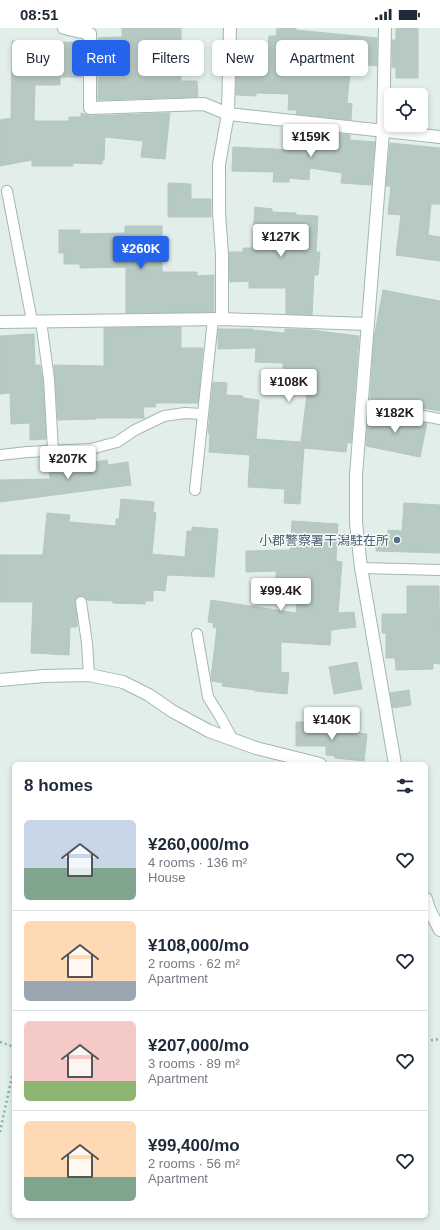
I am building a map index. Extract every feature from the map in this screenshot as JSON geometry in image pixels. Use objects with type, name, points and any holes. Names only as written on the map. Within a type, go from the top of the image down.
[{"type":"street","points":[[64,28],[90,34],[90,108],[204,104],[228,114],[440,137]]},
{"type":"street","points":[[218,319],[222,254],[219,212],[219,164],[228,114],[230,28]]},
{"type":"street","points":[[385,28],[383,132],[356,475],[356,523],[361,568],[395,762]]},
{"type":"street","points":[[0,322],[218,319],[367,324]]},
{"type":"street","points":[[0,680],[44,676],[89,675],[123,682],[149,695],[172,711],[209,731],[256,748],[312,762]]},
{"type":"street","points":[[428,906],[440,930]]},
{"type":"lane","points":[[6,191],[37,321],[49,379],[53,451]]},
{"type":"lane","points":[[195,490],[202,414],[218,319]]},
{"type":"lane","points":[[361,404],[440,419]]},
{"type":"lane","points":[[0,455],[90,449],[117,442],[135,430],[164,416],[184,413],[202,414]]},
{"type":"lane","points":[[361,568],[440,570]]},
{"type":"lane","points":[[81,602],[87,643],[89,675]]},
{"type":"lane","points":[[197,634],[208,697],[233,740]]},
{"type":"path","points":[[428,1041],[440,1039]]},
{"type":"path","points":[[0,1042],[12,1046]]},
{"type":"path","points":[[0,1132],[12,1076]]},
{"type":"building","points":[[122,28],[181,28],[181,40],[138,40],[138,76],[181,76],[181,81],[197,81],[198,97],[98,100],[98,76],[130,76],[130,40],[98,40],[98,38],[122,37]]},
{"type":"building","points":[[277,28],[296,28],[296,30],[377,38],[377,66],[368,65],[368,40],[276,40],[276,76],[350,76],[347,103],[352,104],[351,120],[296,114],[297,110],[288,110],[289,94],[256,93],[256,96],[236,95],[236,76],[268,76],[269,36],[276,36]]},
{"type":"building","points":[[396,28],[418,28],[418,78],[396,78],[396,68],[392,67],[392,40],[396,40]]},
{"type":"building","points":[[12,41],[12,76],[64,76],[64,42],[72,42],[72,76],[82,77],[60,77],[60,85],[35,85],[34,121],[69,121],[69,117],[81,117],[81,113],[90,116],[170,113],[165,159],[141,157],[143,141],[105,137],[104,160],[102,160],[102,164],[73,163],[73,166],[32,166],[32,160],[0,166],[0,120],[11,118]]},
{"type":"building","points":[[295,129],[350,135],[350,140],[375,142],[371,185],[341,183],[342,173],[310,168],[309,180],[289,178],[289,182],[273,182],[274,172],[232,171],[233,147],[294,150]]},
{"type":"building","points":[[390,143],[440,148],[440,204],[431,204],[428,235],[440,237],[440,261],[396,255],[401,215],[388,214],[391,186],[386,186]]},
{"type":"building","points":[[168,183],[191,184],[191,199],[211,199],[211,217],[168,217]]},
{"type":"building","points":[[255,207],[272,209],[272,212],[318,216],[316,252],[320,252],[318,275],[314,275],[312,315],[286,314],[286,288],[249,288],[249,281],[230,282],[229,252],[243,252],[243,248],[252,248]]},
{"type":"building","points":[[125,226],[162,226],[162,272],[197,272],[197,276],[214,275],[214,312],[126,313],[126,267],[80,268],[80,264],[64,264],[64,253],[59,253],[59,230],[80,230],[80,234],[125,233]]},
{"type":"building","points":[[383,290],[440,301],[440,411],[370,399],[374,338]]},
{"type":"building","points":[[181,327],[181,348],[203,348],[198,403],[155,403],[156,407],[143,407],[144,418],[58,420],[54,365],[104,366],[104,328]]},
{"type":"building","points":[[218,329],[253,329],[285,333],[285,329],[311,330],[359,336],[351,443],[347,443],[346,452],[304,448],[300,504],[284,503],[285,489],[248,487],[250,455],[209,452],[210,434],[208,433],[213,382],[227,383],[226,395],[243,396],[243,398],[259,400],[256,439],[301,442],[307,395],[291,393],[294,369],[283,368],[283,363],[255,362],[256,348],[218,349]]},
{"type":"building","points":[[34,334],[35,365],[40,365],[43,380],[46,439],[30,440],[30,423],[11,424],[10,393],[0,394],[0,336]]},
{"type":"building","points":[[368,412],[427,423],[420,457],[366,446]]},
{"type":"building","points":[[74,456],[75,465],[107,460],[108,465],[128,462],[131,485],[0,502],[0,480],[50,479],[48,458]]},
{"type":"building","points":[[121,499],[154,502],[153,512],[156,513],[152,554],[185,557],[187,531],[192,531],[192,527],[218,529],[214,577],[167,575],[165,591],[153,590],[153,601],[145,601],[145,604],[113,603],[113,601],[87,600],[84,596],[77,597],[75,600],[77,627],[70,627],[69,655],[31,653],[33,602],[0,602],[0,555],[43,555],[47,513],[70,515],[69,522],[116,526],[116,519],[119,519]]},
{"type":"building","points":[[404,503],[440,505],[440,553],[376,551],[376,535],[388,535],[388,530],[402,531]]},
{"type":"building","points":[[292,521],[338,524],[336,561],[342,562],[338,613],[354,612],[356,627],[331,630],[330,645],[281,642],[281,672],[289,673],[287,694],[222,686],[223,683],[212,681],[211,677],[217,628],[213,627],[214,623],[208,622],[211,600],[296,613],[299,580],[276,579],[276,571],[246,572],[246,551],[290,550]]},
{"type":"building","points":[[407,586],[439,586],[440,664],[433,663],[433,669],[396,670],[395,658],[386,658],[386,633],[382,633],[382,614],[407,614]]},
{"type":"building","points":[[357,662],[362,689],[334,694],[329,667]]},
{"type":"building","points":[[409,690],[411,705],[393,708],[390,693]]},
{"type":"building","points":[[296,722],[318,722],[318,729],[367,734],[364,761],[335,758],[335,756],[326,755],[326,746],[296,746]]},
{"type":"place","name":"小郡警察署干潟駐在所","points":[[397,540]]}]
